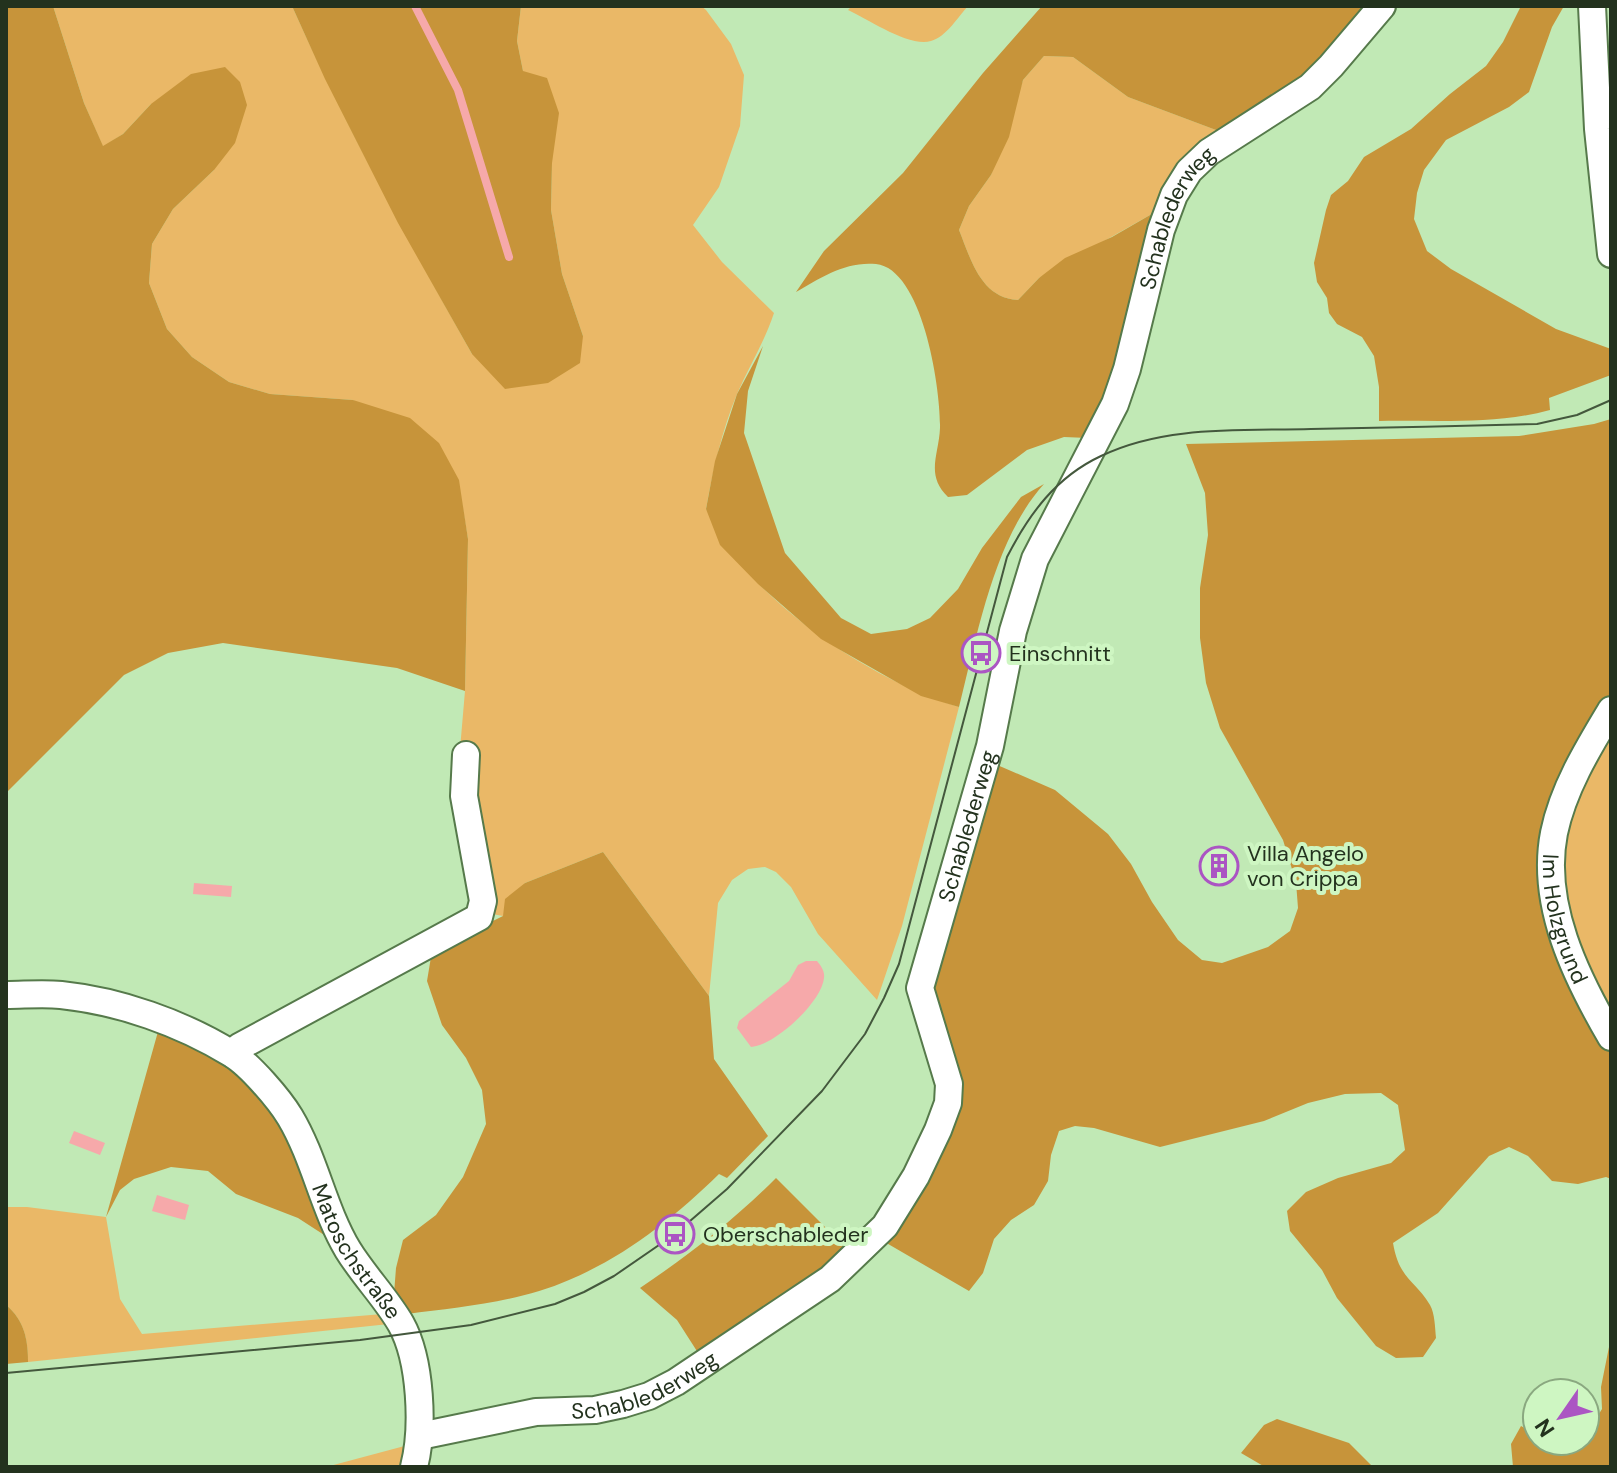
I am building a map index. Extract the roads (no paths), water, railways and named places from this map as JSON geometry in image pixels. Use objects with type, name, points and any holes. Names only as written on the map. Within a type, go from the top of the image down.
[{"type":"street","name":"Schablederweg","points":[[420,1436],[536,1412],[595,1410],[649,1396],[676,1382],[830,1279],[885,1226],[938,1130],[948,1103],[949,1084],[920,988],[990,746],[1023,592],[1035,559],[1070,486],[1115,404],[1127,369],[1161,230],[1174,195],[1189,171],[1209,152],[1310,87],[1382,6]]},
{"type":"street","points":[[1592,6],[1598,129],[1611,254]]},
{"type":"street","name":"Im Holzgrund","points":[[1611,710],[1565,797],[1554,831],[1550,864],[1552,893],[1568,947],[1584,988],[1611,1037]]},
{"type":"street","points":[[234,1055],[239,1047],[479,917],[483,901],[464,796],[466,755]]},
{"type":"street","name":"Matoschstraße","points":[[6,995],[60,995],[130,1008],[234,1055],[288,1113],[305,1144],[336,1227],[406,1334],[416,1383],[420,1436],[414,1467]]},
{"type":"waterway","points":[[415,6],[458,90],[509,257]]},
{"type":"tram line","points":[[6,1373],[360,1340],[471,1325],[555,1304],[614,1276],[675,1234],[727,1189],[822,1091],[865,1034],[899,964],[1007,557],[1025,526],[1057,486],[1101,456],[1126,446],[1177,434],[1231,430],[1537,424],[1577,415],[1611,400]]},
{"type":"place","name":"Einschnitt","points":[[981,653]]},
{"type":"place","name":"Villa Angelo von Crippa","points":[[1219,866]]},
{"type":"place","name":"Oberschableder","points":[[675,1234]]}]
